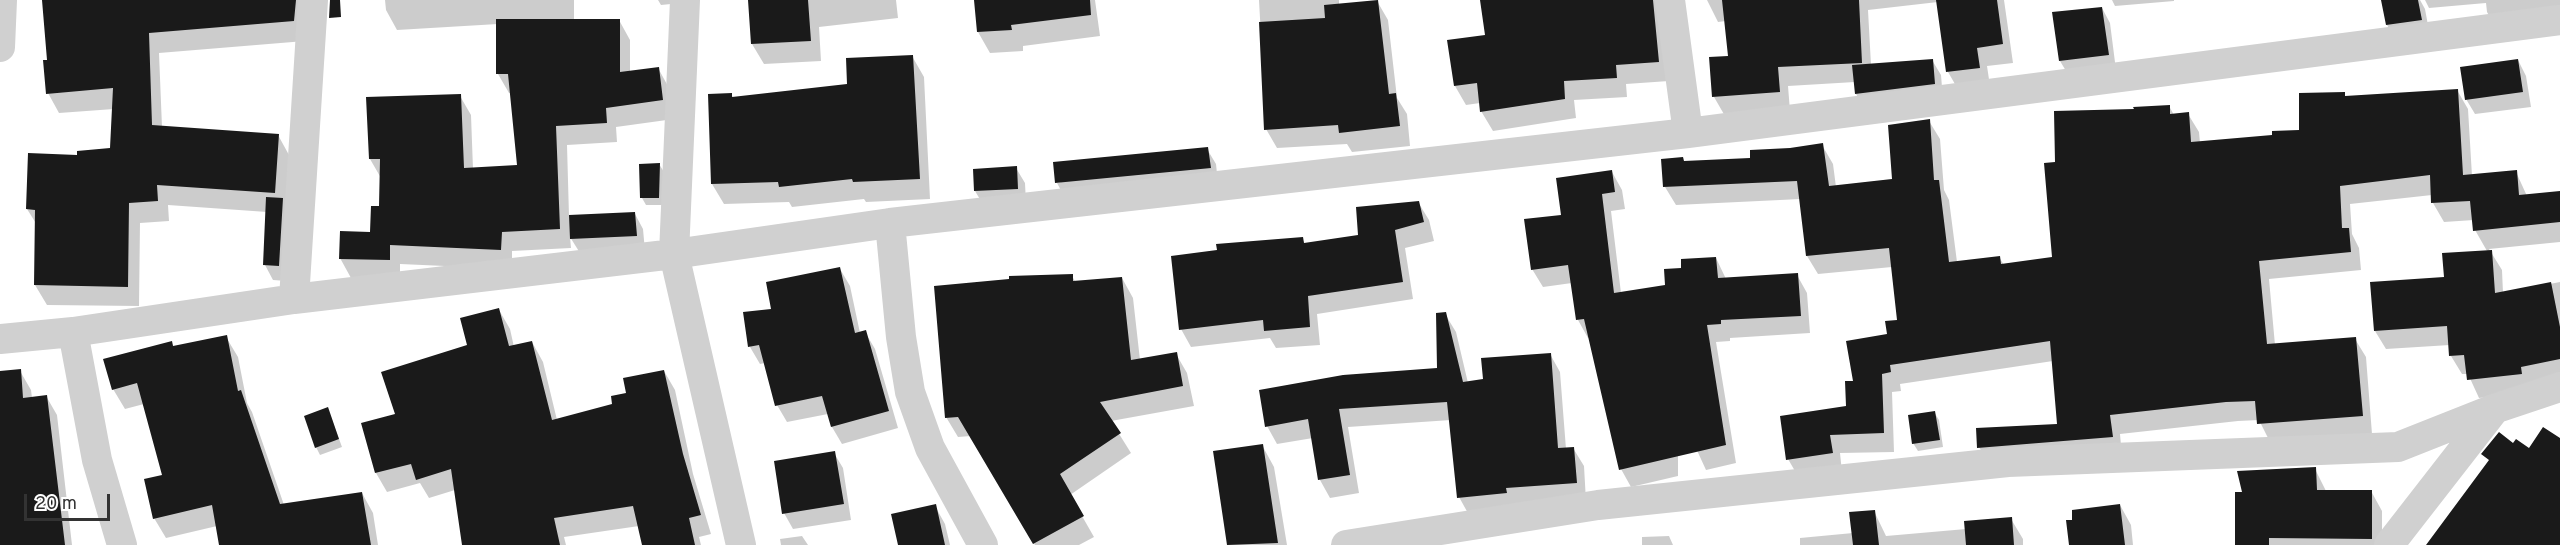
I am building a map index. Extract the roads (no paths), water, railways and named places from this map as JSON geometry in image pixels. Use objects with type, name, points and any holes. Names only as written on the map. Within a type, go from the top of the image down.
[{"type":"street","points":[[0,47],[2,0]]},
{"type":"street","points":[[294,299],[313,0]]},
{"type":"street","points":[[685,0],[674,255],[741,545]]},
{"type":"street","points":[[1670,0],[1688,133]]},
{"type":"street","points":[[0,339],[73,332],[294,299],[674,255],[890,223],[1688,133],[2560,20]]},
{"type":"street","points":[[890,223],[910,392],[930,448],[983,545]]},
{"type":"street","points":[[73,332],[97,460],[122,545]]},
{"type":"street","points":[[1346,545],[1598,506],[2008,462],[2398,447],[2560,387]]},
{"type":"street","points":[[2389,545],[2494,410]]}]
